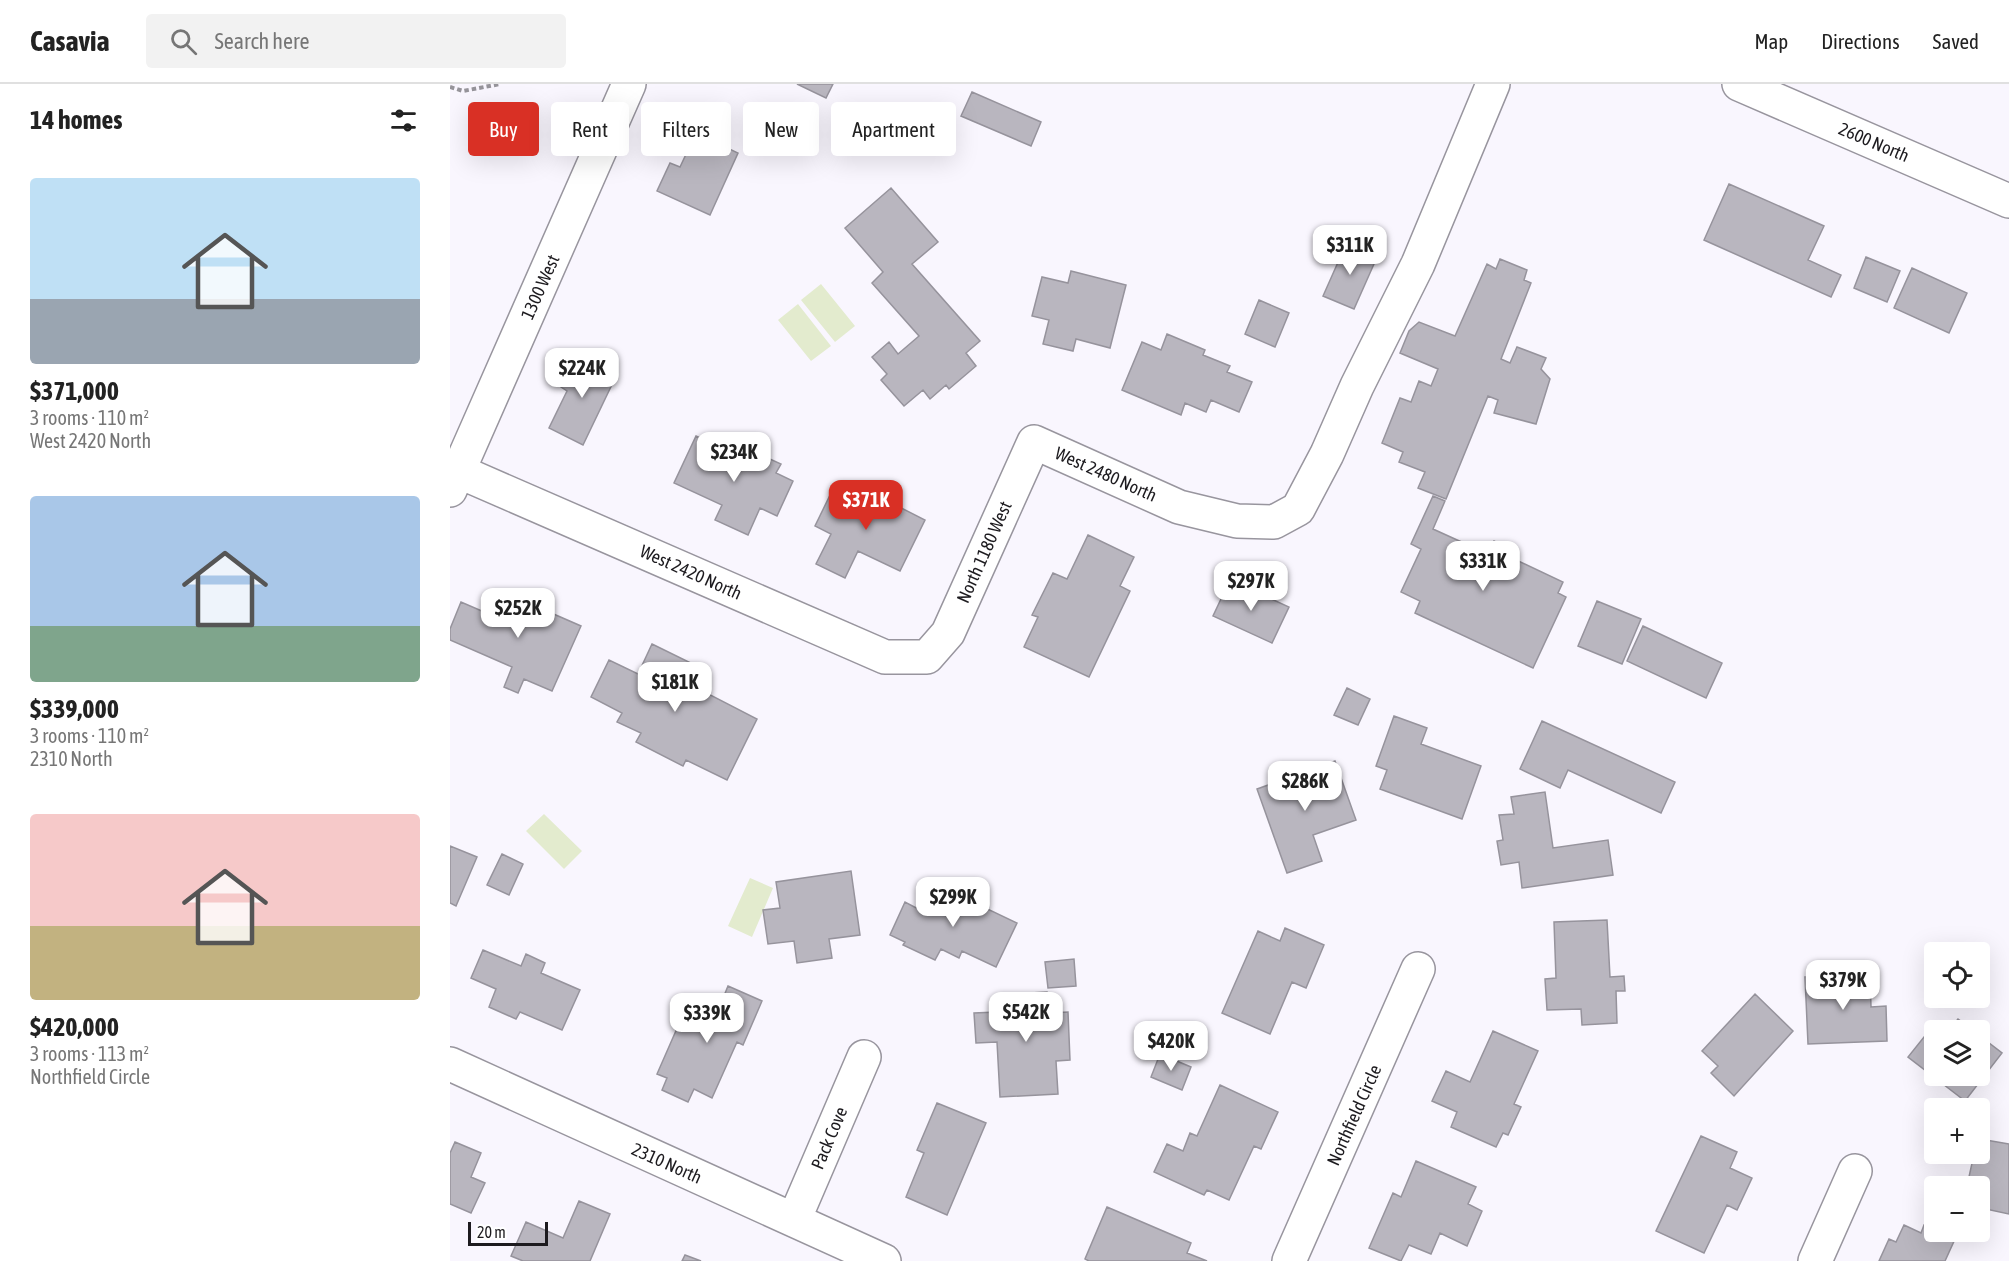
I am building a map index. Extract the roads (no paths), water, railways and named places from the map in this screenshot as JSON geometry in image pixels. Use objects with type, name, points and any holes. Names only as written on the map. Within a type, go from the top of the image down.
[{"type":"street","name":"1300 West","points":[[454,480],[629,84]]},
{"type":"street","name":"West 2480 North","points":[[1034,442],[1179,507],[1237,521],[1274,522],[1298,509],[1328,454],[1357,386],[1418,264],[1493,84]]},
{"type":"street","name":"2600 North","points":[[1739,84],[1777,91],[2009,201]]},
{"type":"street","name":"North 1180 West","points":[[927,657],[948,633],[1034,442]]},
{"type":"street","name":"West 2420 North","points":[[454,480],[885,657],[927,657]]},
{"type":"street","name":"Northfield Circle","points":[[1289,1261],[1418,969]]},
{"type":"street","name":"Pack Cove","points":[[794,1220],[864,1056]]},
{"type":"street","name":"2310 North","points":[[450,1064],[884,1261]]},
{"type":"street","points":[[1815,1261],[1854,1171]]}]
